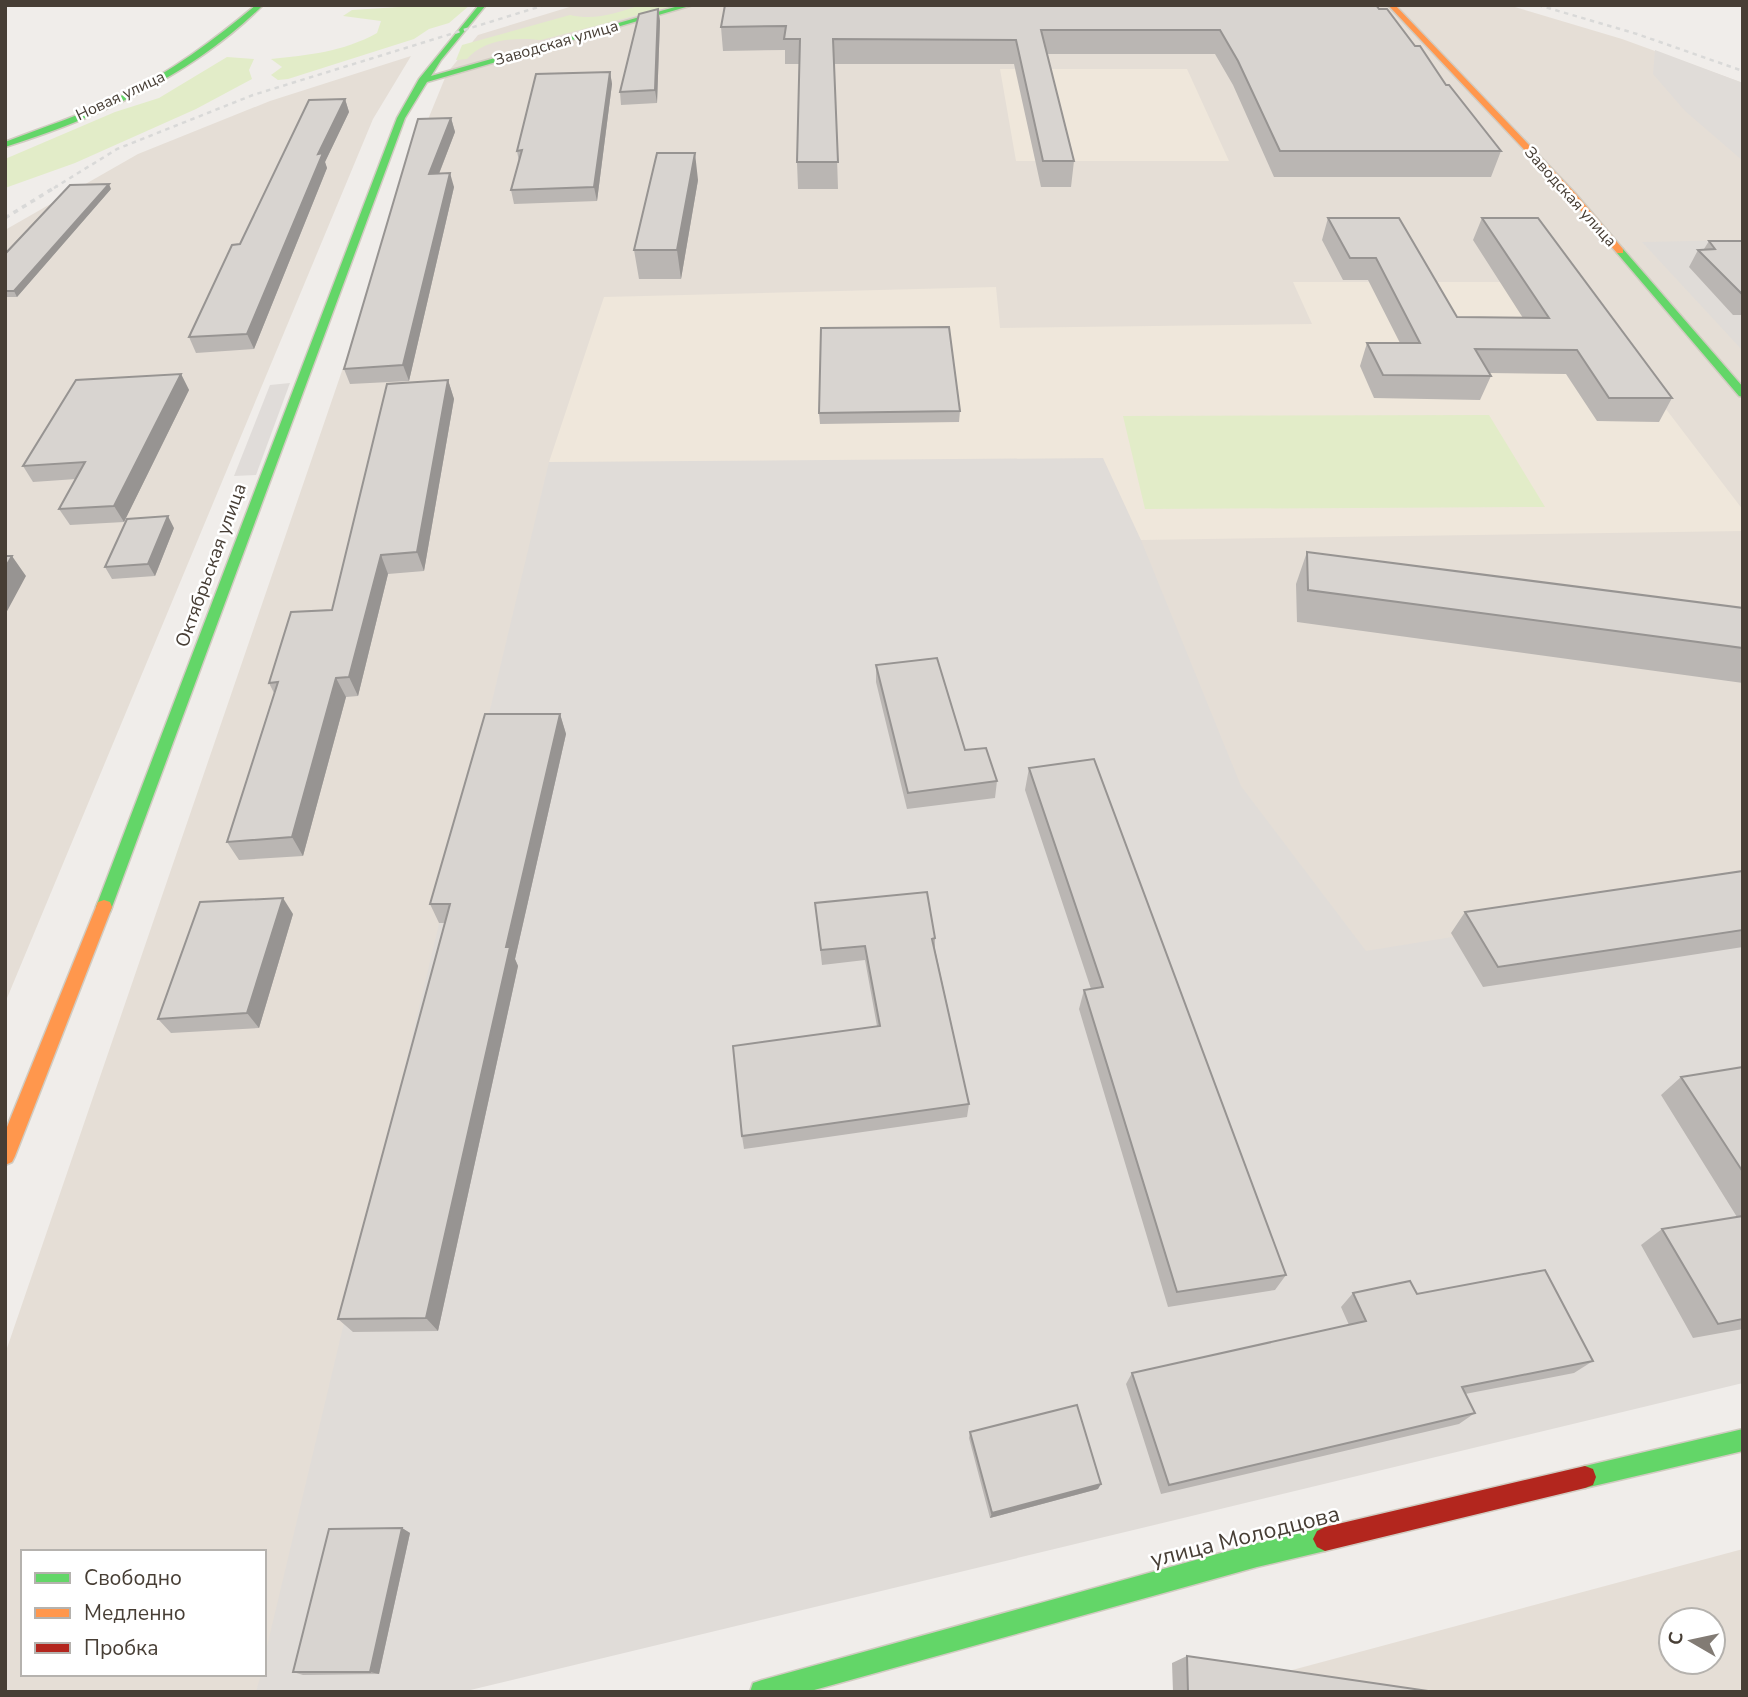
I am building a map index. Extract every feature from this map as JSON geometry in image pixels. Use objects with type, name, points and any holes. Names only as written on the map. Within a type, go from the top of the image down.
[{"type":"main road","name":"Новая улица","points":[[5,145],[139,90],[192,60],[228,34],[260,5]]},
{"type":"main road","name":"Октябрьская улица","points":[[5,1156],[113,883],[401,118],[422,81],[456,32],[483,5]]},
{"type":"main road","name":"Заводская улица","points":[[422,81],[690,5]]},
{"type":"main road","name":"Заводская улица","points":[[1391,5],[1572,195],[1743,394]]},
{"type":"main road","name":"улица Молодцова","points":[[762,1692],[1257,1555],[1743,1440]]},
{"type":"shaded area","points":[[576,5],[1508,5],[1622,39],[1743,83],[1743,1359],[384,1692],[5,1692],[5,1354],[429,117],[447,73],[478,35]]},
{"type":"shaded area","points":[[1655,50],[1743,83],[1743,161],[1685,111],[1653,74]]},
{"type":"shaded area","points":[[411,56],[373,119],[5,1003],[5,230],[138,154],[270,101]]},
{"type":"shaded area","points":[[1000,69],[1187,69],[1229,161],[1016,161]]},
{"type":"shaded area","points":[[1743,240],[1743,351],[1642,242]]},
{"type":"shaded area","points":[[1293,282],[1569,282],[1743,510],[1743,531],[1141,540],[1103,458],[549,462],[604,297],[996,287],[1000,328],[1312,324]]},
{"type":"shaded area","points":[[290,383],[256,475],[234,476],[270,385]]},
{"type":"shaded area","points":[[1103,458],[1141,540],[1241,786],[1366,951],[1743,890],[1743,1383],[462,1692],[256,1692],[260,1676],[266,1676],[266,1651],[549,462]]},
{"type":"shaded area","points":[[1743,1549],[1743,1692],[1210,1692]]},
{"type":"green space","points":[[470,5],[449,23],[429,29],[414,39],[288,79],[278,80],[271,75],[282,67],[271,59],[338,49],[377,33],[381,21],[343,16],[352,10]]},
{"type":"green space","points":[[641,5],[676,5],[541,40],[521,39],[491,43],[467,59],[456,60],[462,45],[570,15],[597,17]]},
{"type":"green space","points":[[227,57],[254,59],[249,70],[252,79],[196,109],[75,163],[5,188],[5,159],[115,112],[159,98]]},
{"type":"green space","points":[[1489,415],[1545,507],[1145,509],[1123,416]]},
{"type":"building","points":[[725,5],[1376,5],[1379,9],[1387,9],[1415,46],[1420,46],[1446,85],[1449,85],[1501,151],[1280,151],[1238,61],[1220,30],[1041,30],[1074,161],[1043,161],[1016,40],[833,39],[838,162],[797,162],[800,39],[784,39],[786,26],[721,27]]},
{"type":"building","points":[[658,9],[655,90],[620,92],[639,14]]},
{"type":"building","points":[[610,72],[594,187],[511,190],[522,150],[517,151],[536,74]]},
{"type":"building","points":[[345,99],[318,154],[323,153],[247,334],[189,337],[232,245],[240,244],[309,100]]},
{"type":"building","points":[[451,118],[429,174],[450,173],[403,365],[344,369],[418,119]]},
{"type":"building","points":[[657,153],[695,153],[677,250],[634,250]]},
{"type":"building","points":[[109,184],[14,291],[5,291],[5,254],[70,185]]},
{"type":"building","points":[[1328,218],[1399,218],[1457,317],[1549,318],[1482,218],[1538,218],[1672,398],[1609,398],[1577,350],[1475,349],[1491,376],[1383,375],[1367,343],[1420,343],[1376,258],[1350,258]]},
{"type":"building","points":[[1709,241],[1743,241],[1743,295],[1698,250],[1715,249]]},
{"type":"building","points":[[949,327],[960,411],[819,413],[821,328]]},
{"type":"building","points":[[181,374],[114,506],[59,509],[85,462],[23,466],[76,380]]},
{"type":"building","points":[[448,380],[417,552],[381,555],[349,677],[336,678],[292,837],[227,842],[278,682],[269,683],[291,612],[332,610],[387,384]]},
{"type":"building","points":[[168,516],[148,564],[105,567],[127,519]]},
{"type":"building","points":[[1307,552],[1743,608],[1743,648],[1308,590]]},
{"type":"building","points":[[5,556],[12,556],[5,568]]},
{"type":"building","points":[[937,658],[965,750],[986,748],[997,781],[908,793],[876,665]]},
{"type":"building","points":[[485,714],[560,714],[506,947],[510,947],[426,1318],[338,1319],[450,904],[430,904]]},
{"type":"building","points":[[1094,759],[1286,1275],[1177,1292],[1084,990],[1103,987],[1029,768]]},
{"type":"building","points":[[1743,871],[1743,930],[1498,967],[1465,912]]},
{"type":"building","points":[[927,892],[935,938],[932,939],[969,1104],[742,1136],[733,1046],[880,1026],[865,946],[821,950],[815,903]]},
{"type":"building","points":[[283,898],[247,1013],[158,1019],[200,902]]},
{"type":"building","points":[[1743,1067],[1743,1172],[1681,1077]]},
{"type":"building","points":[[1743,1216],[1743,1319],[1718,1324],[1662,1229]]},
{"type":"building","points":[[1545,1270],[1593,1361],[1462,1387],[1475,1413],[1169,1485],[1132,1373],[1366,1321],[1353,1293],[1410,1281],[1417,1294]]},
{"type":"building","points":[[1077,1405],[1101,1484],[992,1513],[970,1432]]},
{"type":"building","points":[[402,1528],[370,1672],[293,1672],[329,1529]]},
{"type":"building","points":[[1187,1656],[1435,1692],[1188,1692]]},
{"type":"railway","points":[[54,188],[117,149],[253,95],[545,5]]},
{"type":"railway","points":[[1538,5],[1637,34],[1743,71]]},
{"type":"railway","points":[[5,218],[57,186]]},
{"type":"traffic: fast","points":[[5,145],[96,110],[144,88],[196,55],[260,5]]},
{"type":"traffic: fast","points":[[104,907],[401,118],[438,59],[483,5]]},
{"type":"traffic: fast","points":[[422,81],[690,5]]},
{"type":"traffic: fast","points":[[1620,251],[1743,394]]},
{"type":"traffic: fast","points":[[1585,1477],[1743,1440]]},
{"type":"traffic: fast","points":[[762,1692],[1257,1555],[1325,1539]]},
{"type":"traffic: slow","points":[[1391,5],[1572,195],[1620,251]]},
{"type":"traffic: slow","points":[[5,1156],[104,907]]},
{"type":"traffic: jam","points":[[1325,1539],[1585,1477]]}]
